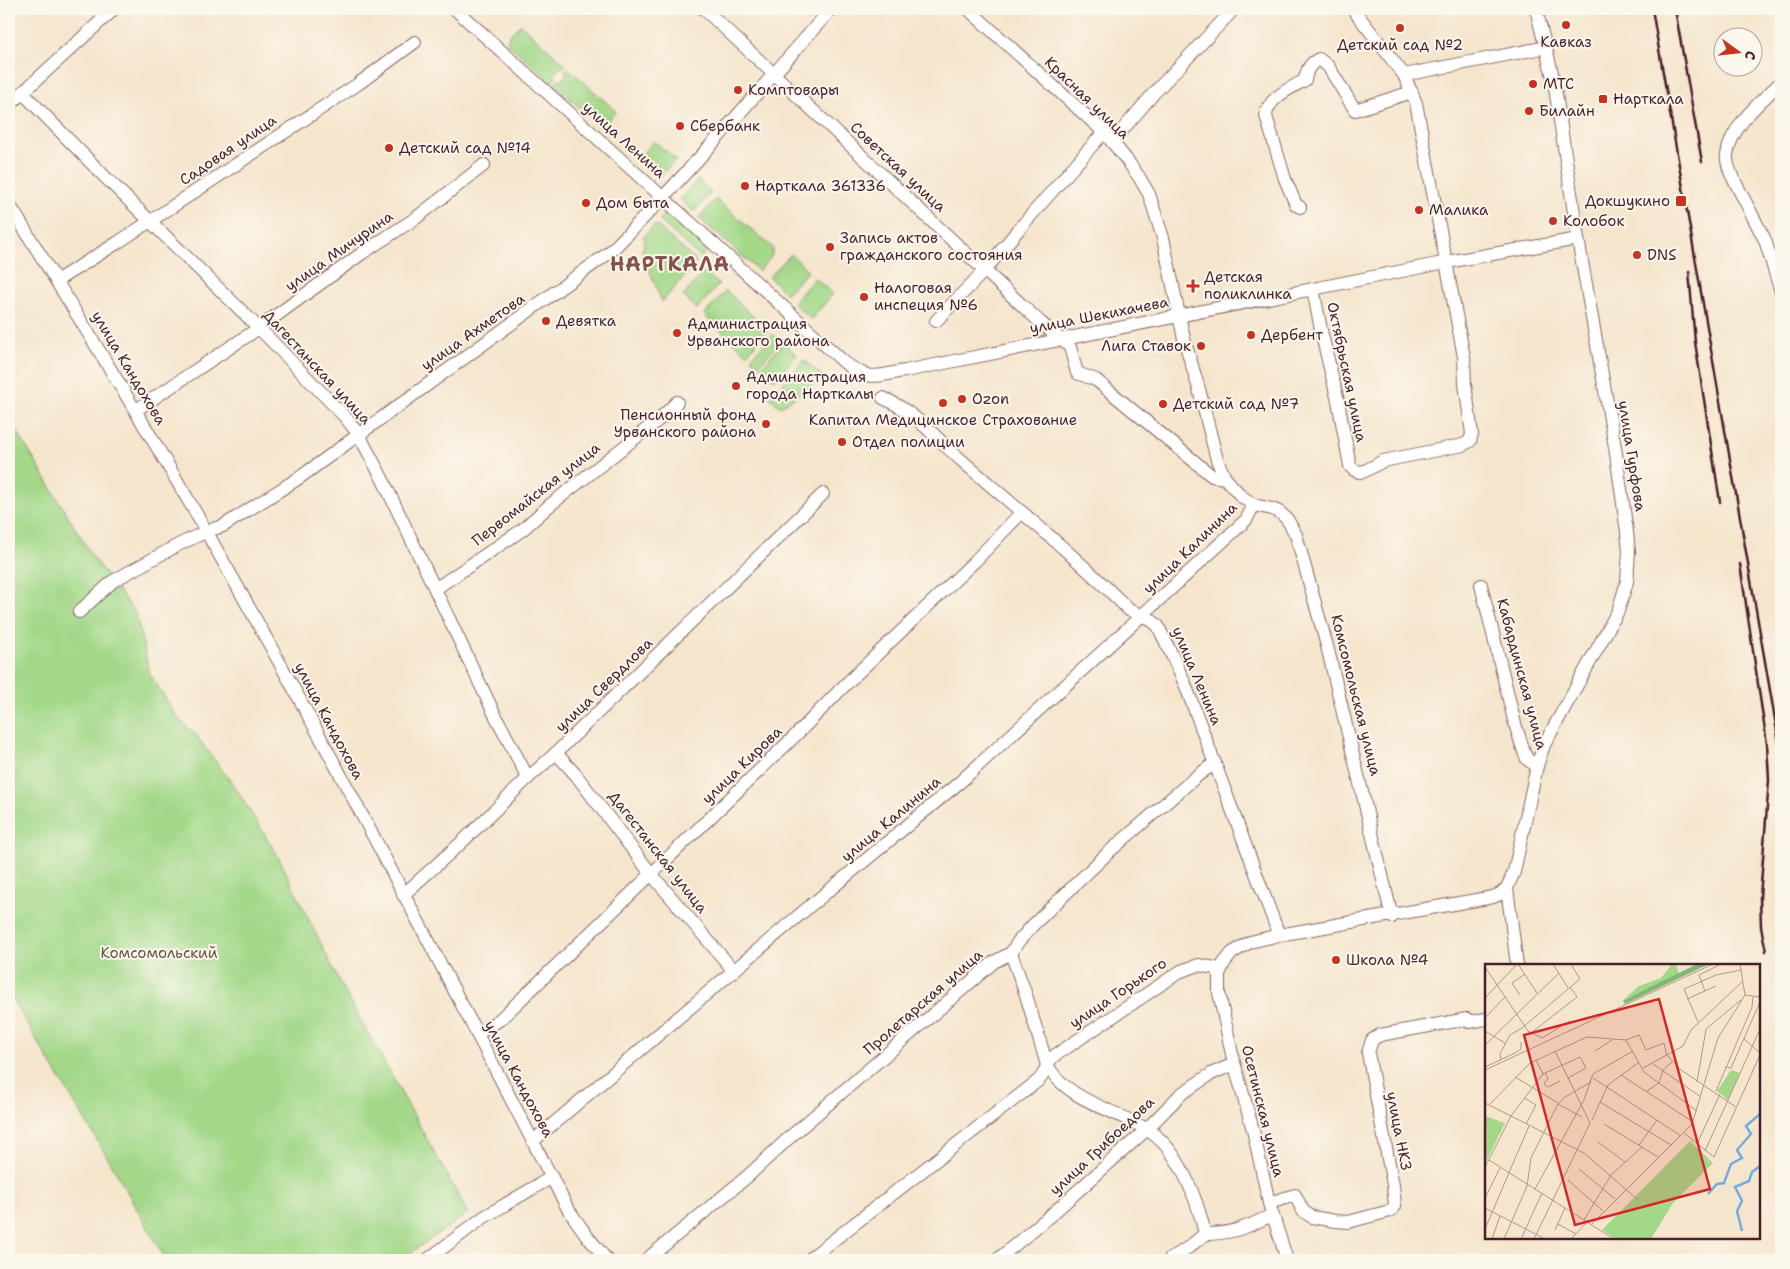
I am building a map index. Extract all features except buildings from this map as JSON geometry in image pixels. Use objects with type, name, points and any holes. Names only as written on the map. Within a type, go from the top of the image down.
[{"type":"street","points":[[9,105],[114,9]]},
{"type":"street","name":"улица Ленина","points":[[455,9],[845,363],[862,374]]},
{"type":"street","name":"Советская улица","points":[[704,9],[1070,347],[1077,373],[1096,380],[1212,476],[1225,478]]},
{"type":"street","name":"улица Ахметова","points":[[79,612],[113,581],[206,531],[223,526],[300,478],[598,261],[664,198],[831,9]]},
{"type":"street","name":"Красная улица","points":[[968,9],[1108,137],[1126,159],[1149,194],[1163,238],[1179,316],[1217,460],[1225,478],[1241,496],[1254,505]]},
{"type":"street","points":[[936,321],[986,270],[1019,229],[1234,9]]},
{"type":"street","points":[[1353,9],[1404,75],[1412,92],[1416,103],[1447,262]]},
{"type":"street","name":"улица Гурфова","points":[[1507,888],[1514,872],[1538,766],[1547,738],[1618,611],[1626,590],[1628,572],[1627,532],[1615,446],[1578,239],[1554,82],[1536,9]]},
{"type":"street","name":"Садовая улица","points":[[56,281],[358,84],[415,42]]},
{"type":"street","points":[[1404,75],[1546,47]]},
{"type":"street","points":[[1300,207],[1294,200],[1285,179],[1266,116],[1268,108],[1282,92],[1305,80],[1305,73],[1309,67],[1319,59],[1328,66],[1355,110],[1412,92]]},
{"type":"street","points":[[1781,82],[1755,107],[1734,135],[1727,155],[1731,174],[1765,240],[1781,292]]},
{"type":"street","name":"Дагестанская улица","points":[[23,93],[260,328],[359,434],[493,711],[528,778]]},
{"type":"street","name":"улица Мичурина","points":[[136,410],[260,328],[361,254],[416,218],[484,165]]},
{"type":"street","name":"улица Кандохова","points":[[9,204],[136,410],[206,531],[403,895],[568,1209],[607,1260]]},
{"type":"street","name":"улица Шекихачева","points":[[862,374],[880,376],[1447,262],[1578,239]]},
{"type":"street","name":"Октябрьская улица","points":[[1313,289],[1338,401],[1350,466],[1359,472],[1365,471],[1382,461],[1463,445],[1470,441],[1472,434],[1465,384],[1464,358],[1447,262]]},
{"type":"street","name":"улица Ленина","points":[[883,398],[904,408],[1022,512],[1128,610],[1143,615],[1158,626],[1185,684],[1279,935]]},
{"type":"street","name":"Первомайская улица","points":[[435,589],[522,530],[662,417],[677,402]]},
{"type":"street","name":"улица Свердлова","points":[[403,895],[556,753],[823,494]]},
{"type":"street","name":"улица Калинина","points":[[533,1141],[960,782],[1246,520],[1254,505]]},
{"type":"street","name":"Комсомольская улица","points":[[1254,505],[1272,508],[1279,512],[1288,520],[1296,535],[1328,646],[1392,917]]},
{"type":"street","name":"улица Кирова","points":[[477,1034],[499,1020],[652,875],[848,682],[975,561],[1022,512]]},
{"type":"street","name":"Кабардинская улица","points":[[1481,585],[1521,743],[1527,759],[1538,766]]},
{"type":"street","name":"Дагестанская улица","points":[[556,753],[576,774],[652,875],[734,971]]},
{"type":"street","name":"Пролетарская улица","points":[[646,1260],[748,1176],[791,1136],[994,962],[1011,953],[1018,942],[1033,926],[1110,851],[1197,776],[1215,763]]},
{"type":"street","points":[[1220,969],[1232,953],[1250,942],[1279,935],[1494,898],[1507,888]]},
{"type":"street","points":[[1507,888],[1517,964]]},
{"type":"street","points":[[1011,953],[1047,1064],[1061,1082],[1075,1094],[1146,1130],[1157,1138],[1177,1162],[1192,1191],[1204,1234]]},
{"type":"street","name":"улица Горького","points":[[808,1260],[1039,1080],[1044,1074],[1047,1064],[1054,1056],[1093,1028],[1181,971],[1199,965],[1220,969]]},
{"type":"street","name":"Осетинская улица","points":[[1220,969],[1219,993],[1234,1064],[1253,1130],[1271,1209],[1287,1260]]},
{"type":"street","name":"улица НКЗ","points":[[1271,1209],[1295,1196],[1303,1211],[1312,1217],[1348,1222],[1390,1211],[1395,1206],[1393,1185],[1373,1080],[1369,1047],[1372,1040],[1380,1035],[1467,1018],[1469,1022],[1485,1019]]},
{"type":"street","name":"улица Грибоедова","points":[[997,1260],[1146,1130],[1181,1094],[1211,1074],[1234,1064]]},
{"type":"street","points":[[427,1260],[484,1217],[552,1177]]},
{"type":"street","points":[[1168,1260],[1189,1247],[1204,1234],[1237,1231],[1271,1209]]},
{"type":"green space","points":[[520,24],[566,65],[562,68],[560,67],[554,75],[556,77],[552,82],[507,43],[509,36]]},
{"type":"green space","points":[[568,68],[616,111],[602,128],[554,84],[567,74],[565,72]]},
{"type":"green space","points":[[654,141],[676,160],[660,176],[643,160],[644,152]]},
{"type":"green space","points":[[698,180],[711,193],[694,212],[680,199]]},
{"type":"green space","points":[[716,199],[773,248],[771,257],[759,271],[699,218]]},
{"type":"green space","points":[[668,210],[710,247],[701,258],[659,220]]},
{"type":"green space","points":[[655,224],[697,262],[662,302],[642,251],[645,240],[643,237]]},
{"type":"green space","points":[[791,254],[808,271],[786,294],[769,277]]},
{"type":"green space","points":[[704,272],[719,284],[697,309],[683,296]]},
{"type":"green space","points":[[815,278],[833,294],[811,319],[793,303]]},
{"type":"green space","points":[[726,291],[768,330],[747,354],[704,315]]},
{"type":"green space","points":[[773,334],[780,341],[759,365],[751,358]]},
{"type":"green space","points":[[783,342],[797,355],[775,380],[761,368]]},
{"type":"green space","points":[[804,360],[824,377],[780,407],[770,398]]},
{"type":"green space","name":"Комсомольский","points":[[9,418],[94,559],[136,614],[150,674],[177,717],[195,734],[235,787],[278,856],[341,985],[468,1213],[400,1260],[166,1260],[112,1165],[9,994]]},
{"type":"railway","points":[[1652,9],[1781,754]]},
{"type":"railway","points":[[1675,9],[1702,162]]},
{"type":"railway","points":[[1689,272],[1695,342],[1720,502]]},
{"type":"railway","points":[[1740,564],[1767,744],[1769,780],[1760,897],[1761,927],[1766,951]]},
{"type":"place","name":"Кавказ","points":[[1566,25]]},
{"type":"place","name":"Детский сад №2","points":[[1400,28]]},
{"type":"place","name":"МТС","points":[[1533,84]]},
{"type":"place","name":"Комптовары","points":[[738,90]]},
{"type":"place","name":"Нарткала","points":[[1603,99]]},
{"type":"place","name":"Билайн","points":[[1529,111]]},
{"type":"place","name":"Сбербанк","points":[[680,126]]},
{"type":"place","name":"Детский сад №14","points":[[389,148]]},
{"type":"place","name":"Нарткала 361336","points":[[745,186]]},
{"type":"place","name":"Докшукино","points":[[1681,201]]},
{"type":"place","name":"Дом быта","points":[[586,203]]},
{"type":"place","name":"Малика","points":[[1419,210]]},
{"type":"place","name":"Колобок","points":[[1553,221]]},
{"type":"place","name":"Запись актов гражданского состояния","points":[[830,247]]},
{"type":"place","name":"DNS","points":[[1637,255]]},
{"type":"place","name":"Детская поликлинка","points":[[1193,286]]},
{"type":"place","name":"Налоговая инспеция №6","points":[[864,297]]},
{"type":"place","name":"Девятка","points":[[546,321]]},
{"type":"place","name":"Администрация Урванского района","points":[[677,333]]},
{"type":"place","name":"Дербент","points":[[1251,335]]},
{"type":"place","name":"Лига Ставок","points":[[1201,346]]},
{"type":"place","name":"Администрация города Нарткалы","points":[[736,386]]},
{"type":"place","name":"Ozon","points":[[962,399]]},
{"type":"place","name":"Капитал Медицинское Страхование","points":[[943,403]]},
{"type":"place","name":"Детский сад №7","points":[[1163,404]]},
{"type":"place","name":"Пенсионный фонд Урванского района","points":[[766,424]]},
{"type":"place","name":"Отдел полиции","points":[[842,442]]},
{"type":"place","name":"Школа №4","points":[[1336,960]]},
{"type":"district","name":"НАРТКАЛА","points":[[670,264]]}]
